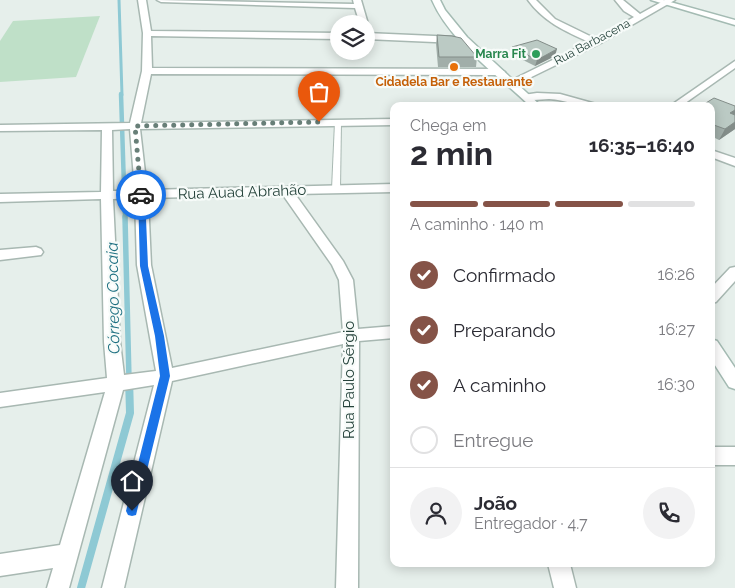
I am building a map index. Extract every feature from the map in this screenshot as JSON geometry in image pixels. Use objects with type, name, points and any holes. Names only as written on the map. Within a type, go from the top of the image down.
[{"type":"street","points":[[113,588],[160,377],[160,336],[144,266],[133,126],[147,71],[147,33],[142,0]]},
{"type":"street","points":[[161,0],[358,3]]},
{"type":"street","points":[[436,0],[437,7],[459,33],[532,102]]},
{"type":"street","points":[[532,0],[538,9],[552,20],[596,42]]},
{"type":"street","points":[[618,0],[639,17]]},
{"type":"street","points":[[655,0],[668,2],[735,23]]},
{"type":"street","name":"Rua Barbacena","points":[[512,82],[596,42],[668,2]]},
{"type":"street","points":[[147,33],[330,36]]},
{"type":"street","points":[[429,38],[459,33]]},
{"type":"street","points":[[375,35],[467,41]]},
{"type":"street","points":[[469,72],[489,61]]},
{"type":"street","points":[[681,102],[735,64]]},
{"type":"street","points":[[147,71],[500,72]]},
{"type":"street","points":[[527,96],[562,95],[581,102]]},
{"type":"street","points":[[0,128],[390,122]]},
{"type":"street","points":[[58,588],[121,384],[112,342],[110,126]]},
{"type":"street","points":[[715,154],[735,162]]},
{"type":"street","name":"Rua Auad Abrahão","points":[[0,198],[390,188]]},
{"type":"street","name":"Rua Paulo Sérgio","points":[[286,190],[343,271],[346,280],[351,336],[347,588]]},
{"type":"street","points":[[0,255],[36,252]]},
{"type":"street","points":[[715,294],[735,272]]},
{"type":"street","points":[[0,400],[121,384],[351,336],[390,332]]},
{"type":"street","points":[[715,351],[735,382]]},
{"type":"street","points":[[715,456],[735,456]]},
{"type":"street","points":[[0,565],[68,555]]},
{"type":"street","points":[[560,567],[565,588]]},
{"type":"lane","points":[[336,189],[338,122]]},
{"type":"green space","points":[[100,16],[76,77],[0,82],[0,41],[13,21]]},
{"type":"building","points":[[437,35],[461,38],[477,57],[439,57]]},
{"type":"building","points":[[537,40],[557,49],[537,60],[512,47]]},
{"type":"building","points":[[714,98],[735,106],[735,110],[730,113],[735,115],[735,122],[725,129],[715,125],[715,102],[708,102]]},
{"type":"waterway","name":"Córrego Cocaia","points":[[119,0],[122,95]]},
{"type":"waterway","name":"Córrego Cocaia","points":[[121,94],[125,218]]},
{"type":"waterway","name":"Córrego Cocaia","points":[[125,217],[129,379]]},
{"type":"waterway","name":"Córrego Cocaia","points":[[81,588],[130,413],[129,378]]},
{"type":"way so far","points":[[141,195],[135,126],[319,122]]},
{"type":"place","name":"Marra Fit","points":[[536,54]]},
{"type":"place","name":"Cidadela Bar e Restaurante","points":[[454,67]]},
{"type":"route","points":[[132,511],[165,376],[160,336],[144,266],[144,225],[141,195]]}]
